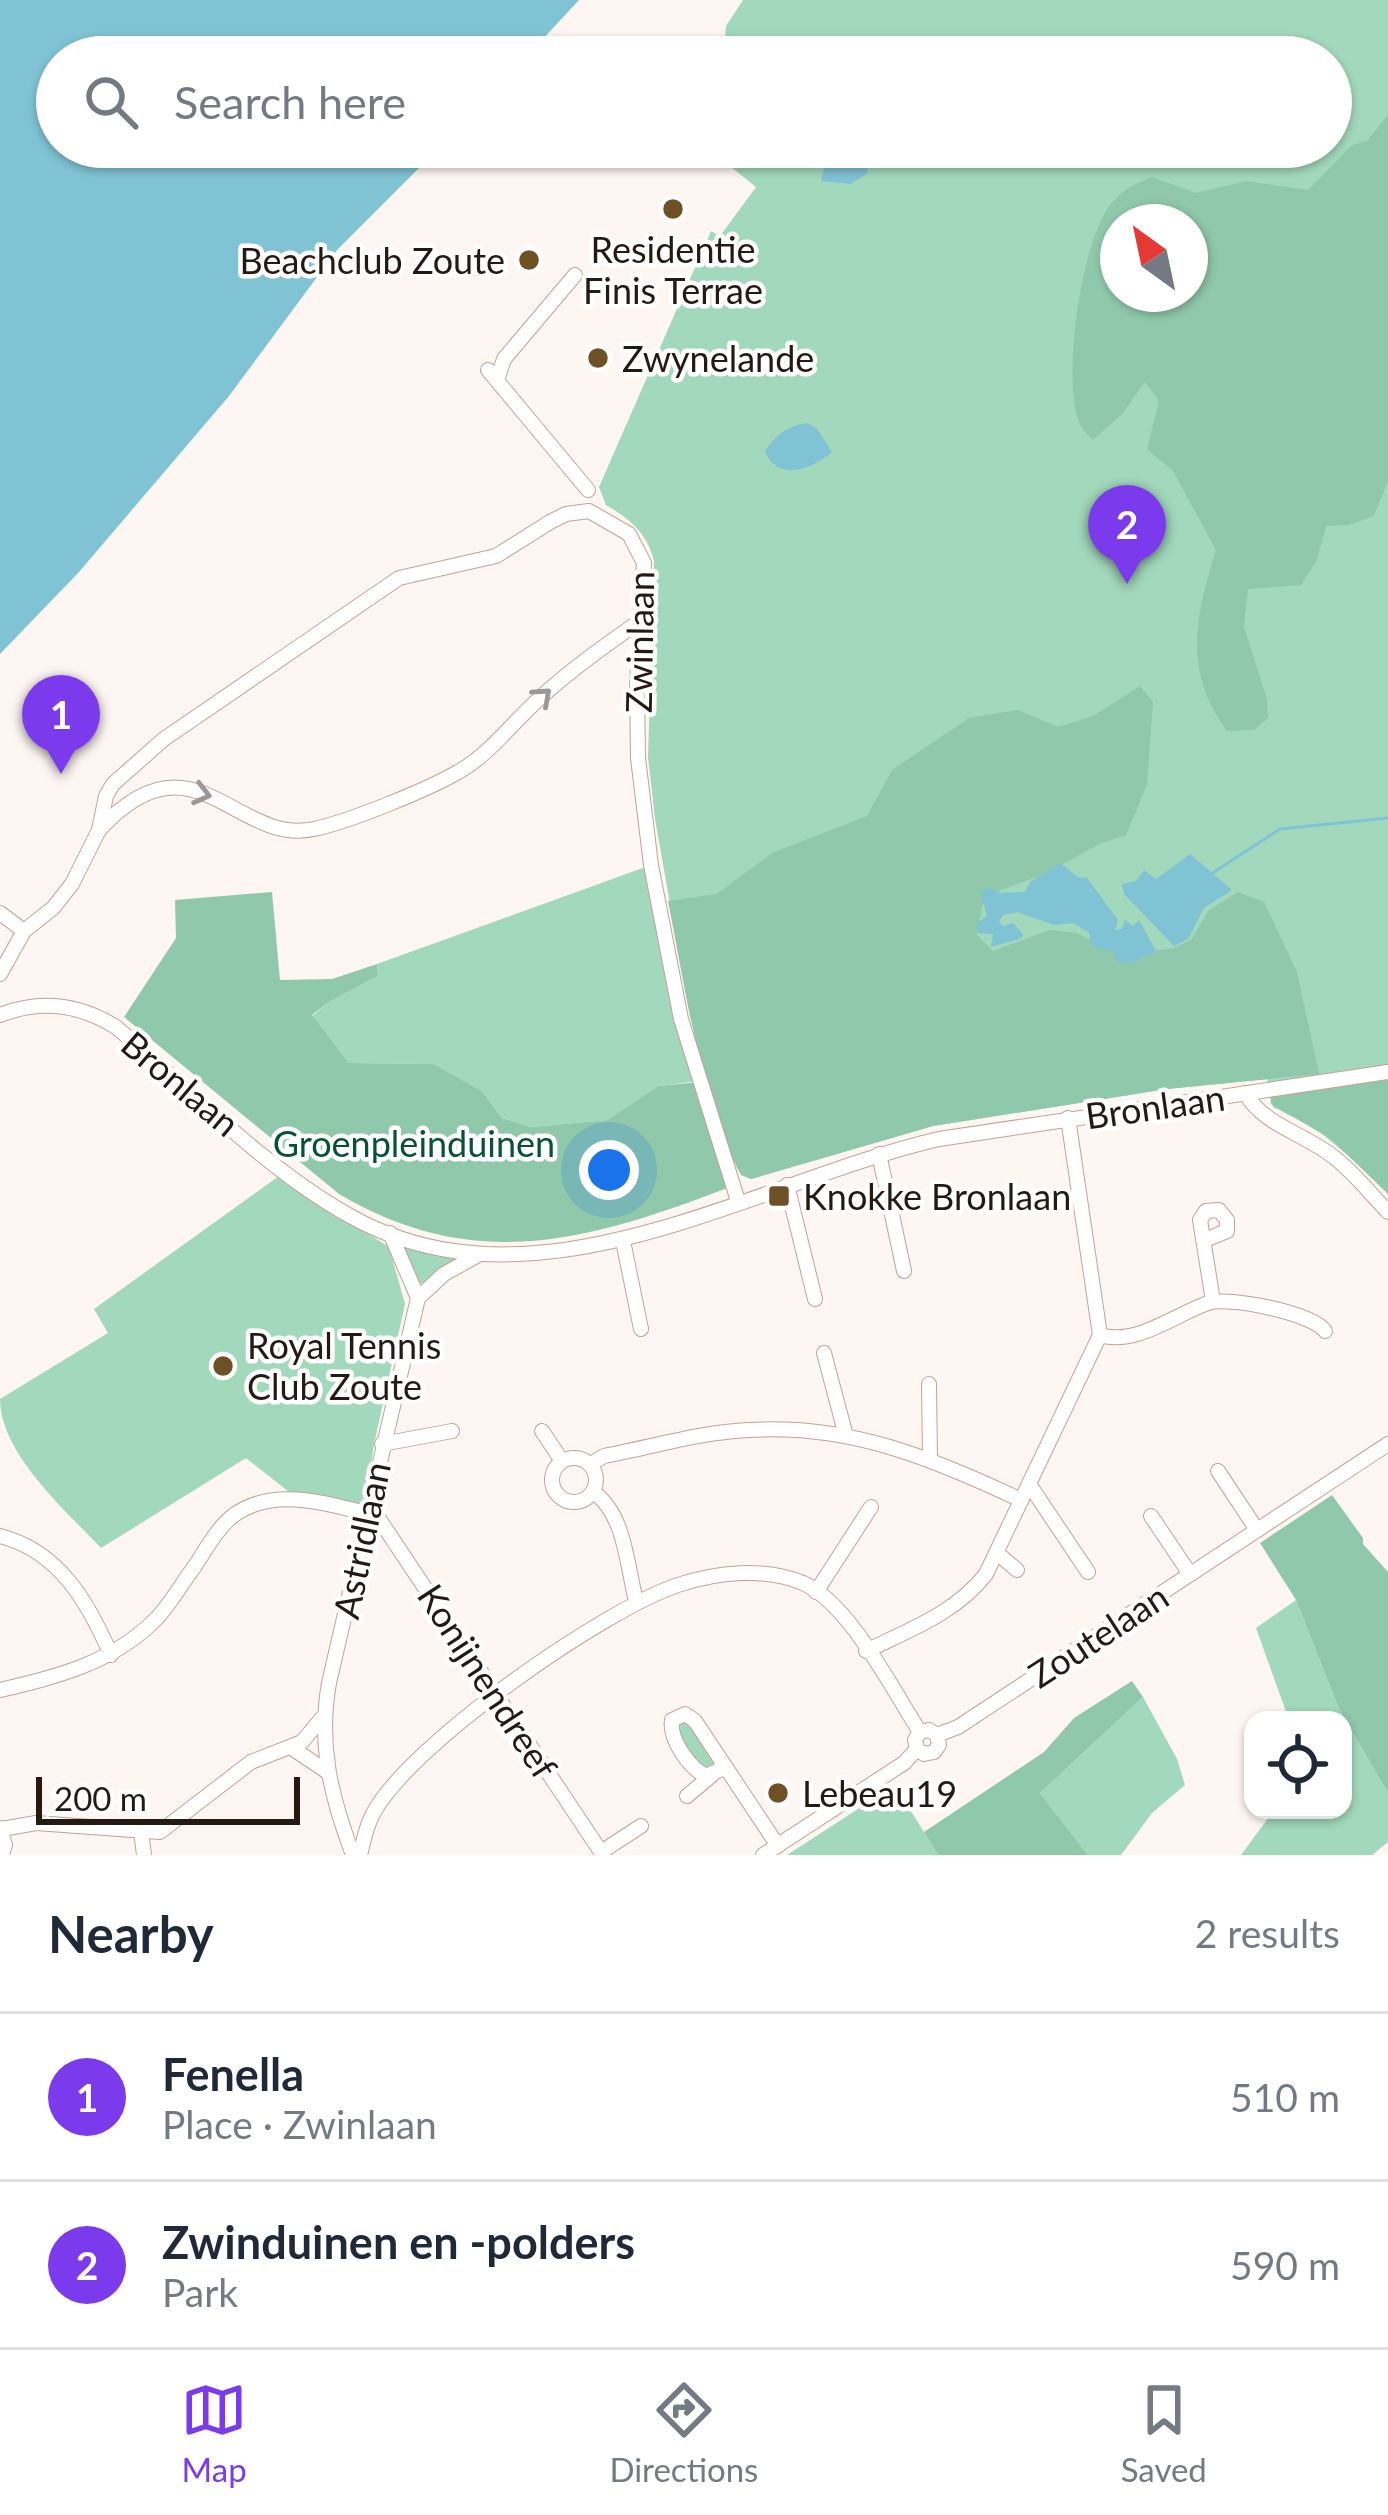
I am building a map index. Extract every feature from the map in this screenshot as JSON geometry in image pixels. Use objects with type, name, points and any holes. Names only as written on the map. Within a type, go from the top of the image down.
[{"type":"street","points":[[575,275],[493,375],[588,490]]},
{"type":"street","name":"Zwinlaan","points":[[113,784],[164,740],[398,578],[496,556],[566,514],[589,512],[618,526],[636,543],[645,578],[638,758],[651,865],[681,1019],[738,1201]]},
{"type":"street","points":[[99,830],[129,803],[168,789],[205,792],[282,829],[310,831],[342,820],[459,772],[551,688],[640,621]]},
{"type":"street","points":[[0,974],[24,931],[62,897],[99,830],[113,784],[129,803]]},
{"type":"street","points":[[0,913],[24,931]]},
{"type":"street","name":"Bronlaan","points":[[0,1016],[47,1004],[82,1009],[100,1018],[310,1192],[356,1220],[447,1250],[529,1255],[623,1241],[879,1154],[956,1136],[1245,1093],[1258,1113],[1338,1160],[1388,1212]]},
{"type":"street","points":[[1245,1093],[1388,1072]]},
{"type":"street","points":[[866,1651],[958,1603],[977,1586],[1100,1335],[1068,1118]]},
{"type":"street","points":[[879,1154],[904,1271]]},
{"type":"street","points":[[787,1185],[815,1299]]},
{"type":"street","points":[[390,1233],[418,1298],[444,1274],[481,1254]]},
{"type":"street","points":[[1204,1240],[1213,1301]]},
{"type":"street","points":[[623,1241],[641,1329]]},
{"type":"street","name":"Astridlaan","points":[[356,1855],[345,1835],[326,1771],[324,1714],[418,1298]]},
{"type":"street","points":[[1100,1335],[1122,1337],[1213,1301],[1306,1316],[1324,1331]]},
{"type":"street","points":[[824,1353],[846,1436]]},
{"type":"street","points":[[929,1384],[930,1457]]},
{"type":"street","points":[[591,1464],[604,1456],[746,1430],[788,1429],[846,1436],[930,1457],[1021,1500]]},
{"type":"street","points":[[542,1431],[562,1461]]},
{"type":"street","points":[[382,1444],[452,1432]]},
{"type":"street","name":"Zoutelaan","points":[[763,1855],[917,1749],[924,1754],[934,1752],[937,1736],[958,1727],[1388,1444]]},
{"type":"street","points":[[577,1457],[591,1464],[597,1477],[593,1492],[582,1501],[561,1498],[552,1479],[562,1461],[577,1457]]},
{"type":"street","points":[[1218,1472],[1257,1530]]},
{"type":"street","points":[[1029,1484],[1088,1572]]},
{"type":"street","points":[[593,1492],[606,1500],[615,1515],[636,1601]]},
{"type":"street","points":[[0,1690],[68,1673],[111,1654],[160,1615],[227,1521],[248,1507],[294,1498],[368,1514]]},
{"type":"street","points":[[817,1592],[871,1507]]},
{"type":"street","name":"Konijnendreef","points":[[368,1514],[383,1523],[602,1854]]},
{"type":"street","points":[[1151,1516],[1190,1574]]},
{"type":"street","points":[[0,1536],[38,1551],[57,1566],[111,1654]]},
{"type":"street","points":[[997,1553],[1017,1570]]},
{"type":"street","points":[[356,1855],[373,1812],[403,1775],[496,1694],[636,1601],[682,1583],[731,1574],[774,1573],[817,1592],[842,1614],[920,1732]]},
{"type":"street","points":[[2,1855],[1,1828],[36,1823],[160,1832],[250,1762],[292,1748],[308,1737],[324,1714]]},
{"type":"street","points":[[917,1749],[920,1732],[929,1730],[937,1736]]},
{"type":"street","points":[[292,1748],[326,1771]]},
{"type":"street","points":[[687,1796],[719,1771],[778,1846]]},
{"type":"street","points":[[602,1854],[641,1826]]},
{"type":"street","points":[[141,1831],[144,1855]]},
{"type":"street","points":[[345,1835],[365,1834]]},
{"type":"green space","points":[[743,0],[1388,0],[1388,1166],[1364,1169],[1315,1128],[1273,1107],[1267,1079],[1167,1089],[933,1126],[751,1179],[737,1168],[690,1017],[655,819],[648,757],[654,561],[642,535],[606,505],[599,487],[711,231],[720,236],[756,187],[732,168],[1352,168],[1352,36],[725,36],[726,26]]},
{"type":"green space","points":[[1388,115],[1388,481],[1374,516],[1326,526],[1317,560],[1301,585],[1248,589],[1244,627],[1267,699],[1268,718],[1254,730],[1227,731],[1204,687],[1197,643],[1216,550],[1173,471],[1147,449],[1159,401],[1145,382],[1122,414],[1093,440],[1081,426],[1075,406],[1073,349],[1082,283],[1100,223],[1100,312],[1208,312],[1208,204],[1112,204],[1123,192],[1152,177],[1196,193],[1246,181],[1308,190],[1330,168],[1352,168],[1352,145],[1367,141]]},
{"type":"green space","points":[[1140,686],[1153,702],[1147,785],[1126,835],[993,893],[982,906],[977,935],[993,951],[1050,930],[1077,933],[1102,946],[1150,951],[1174,948],[1192,939],[1208,911],[1238,892],[1264,902],[1297,972],[1319,1074],[1167,1089],[933,1126],[751,1179],[741,1175],[705,1078],[668,901],[717,894],[772,853],[867,816],[892,770],[969,718],[1018,710],[1058,727],[1093,716]]},
{"type":"green space","name":"Groenpleinduinen","points":[[651,865],[699,1081],[658,1086],[607,1120],[531,1127],[502,1118],[482,1091],[434,1064],[349,1063],[312,1016],[378,976],[377,964]]},
{"type":"green space","name":"Groenpleinduinen","points":[[272,892],[280,980],[332,979],[377,964],[378,976],[312,1015],[349,1063],[434,1064],[482,1091],[502,1118],[531,1127],[607,1120],[658,1086],[699,1082],[733,1186],[632,1221],[536,1241],[440,1235],[390,1219],[339,1194],[124,1017],[176,938],[175,900]]},
{"type":"green space","points":[[1388,1076],[1388,1194],[1331,1139],[1271,1104],[1270,1093]]},
{"type":"green space","name":"Royal Tennis Club Zoute","points":[[279,1176],[389,1247],[405,1304],[365,1506],[289,1492],[246,1458],[101,1548],[22,1460],[3,1419],[0,1399],[108,1333],[94,1309]]},
{"type":"green space","points":[[398,1241],[460,1257],[423,1284],[416,1281]]},
{"type":"green space","points":[[1332,1495],[1363,1544],[1388,1572],[1388,1793],[1352,1731],[1352,1711],[1339,1709],[1296,1600],[1260,1543]]},
{"type":"green space","points":[[1296,1600],[1340,1711],[1286,1711],[1256,1628]]},
{"type":"green space","points":[[1132,1681],[1143,1697],[1040,1793],[1088,1855],[938,1855],[924,1832],[1044,1752],[1074,1718]]},
{"type":"green space","points":[[1143,1697],[1177,1759],[1185,1785],[1152,1813],[1121,1855],[1088,1855],[1040,1793]]},
{"type":"green space","points":[[685,1717],[716,1758],[716,1767],[703,1772],[674,1732],[674,1722]]},
{"type":"green space","points":[[1352,1731],[1388,1793],[1388,1842],[1372,1855],[1241,1855],[1267,1819],[1352,1819]]},
{"type":"green space","points":[[895,1785],[938,1855],[787,1855]]},
{"type":"water","points":[[0,0],[579,0],[546,36],[36,36],[36,168],[419,168],[337,250],[229,396],[79,572],[0,654]]},
{"type":"water","points":[[824,168],[866,168],[868,173],[851,184],[821,181]]},
{"type":"water","points":[[807,423],[817,429],[832,452],[795,470],[770,461],[765,451],[773,440]]},
{"type":"water","points":[[1190,854],[1232,890],[1204,908],[1188,939],[1174,946],[1124,894],[1122,884],[1136,881],[1144,870],[1156,879]]},
{"type":"water","points":[[1060,863],[1087,878],[1118,920],[1115,930],[1122,929],[1125,920],[1133,926],[1139,920],[1156,951],[1131,963],[1118,963],[1113,951],[1092,947],[1089,933],[1073,923],[1054,925],[1018,912],[1003,915],[999,922],[1003,926],[1013,923],[1022,938],[991,947],[993,934],[978,933],[977,923],[987,916],[981,892],[987,888],[1025,892],[1030,882]]},
{"type":"waterway","points":[[1211,874],[1280,829],[1388,818]]},
{"type":"place","name":"Residentie Finis Terrae","points":[[673,209]]},
{"type":"place","name":"Beachclub Zoute","points":[[529,260]]},
{"type":"place","name":"Zwynelande","points":[[598,358]]},
{"type":"place","name":"Zwinduinen en -polders","points":[[1127,584]]},
{"type":"place","name":"Fenella","points":[[61,774]]},
{"type":"place","name":"Knokke Bronlaan","points":[[779,1196]]},
{"type":"place","name":"Royal Tennis Club Zoute","points":[[223,1366]]},
{"type":"place","name":"Lebeau19","points":[[778,1793]]}]
